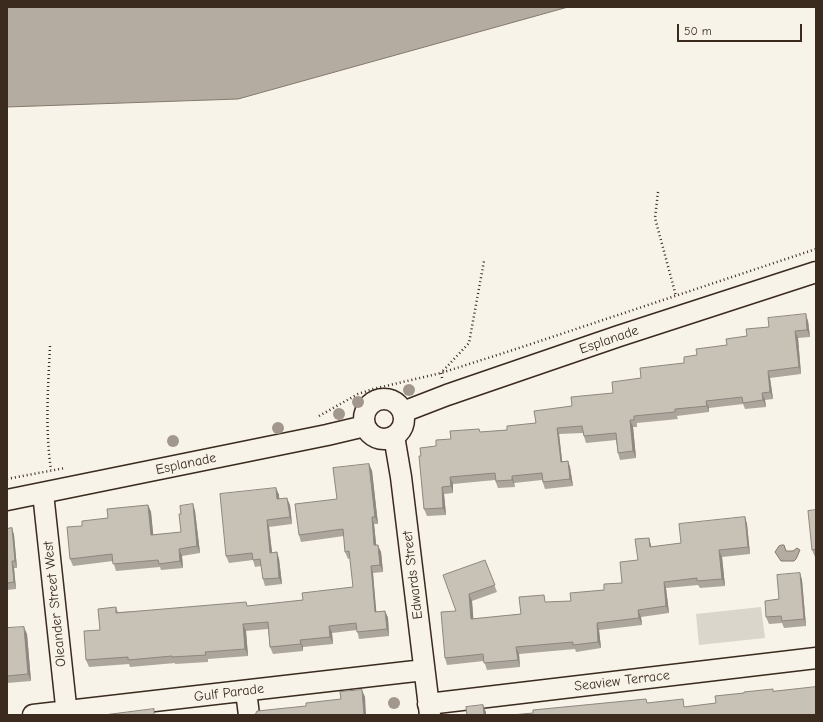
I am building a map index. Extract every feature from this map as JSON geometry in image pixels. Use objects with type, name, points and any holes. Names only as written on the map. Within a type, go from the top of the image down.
[{"type":"street","name":"Esplanade","points":[[403,412],[680,316],[816,272]]},
{"type":"street","points":[[389,399],[400,406],[403,412],[404,419],[402,426],[399,432],[394,436],[387,438],[374,436],[368,432],[365,426],[364,419],[367,407],[377,400],[389,399]]},
{"type":"street","name":"Esplanade","points":[[7,500],[43,494],[365,426]]},
{"type":"street","name":"Edwards Street","points":[[394,436],[401,477],[429,709]]},
{"type":"street","name":"Oleander Street West","points":[[43,494],[67,713]]},
{"type":"street","name":"Seaview Terrace","points":[[429,709],[816,658]]},
{"type":"street","name":"Gulf Parade","points":[[33,715],[67,713],[424,670]]},
{"type":"street","points":[[246,691],[249,715]]},
{"type":"path","points":[[658,192],[655,218],[680,316]]},
{"type":"path","points":[[313,418],[321,416],[358,394],[372,389],[441,372],[816,249]]},
{"type":"path","points":[[441,372],[469,343],[484,261]]},
{"type":"path","points":[[50,346],[47,413],[51,470]]},
{"type":"path","points":[[441,372],[447,396]]},
{"type":"path","points":[[7,479],[72,467]]},
{"type":"shaded area","points":[[7,7],[568,7],[238,99],[7,107]]},
{"type":"shaded area","points":[[784,545],[786,551],[793,551],[797,548],[800,550],[794,561],[781,561],[775,552],[779,546]]},
{"type":"shaded area","points":[[761,607],[765,638],[699,645],[696,614]]},
{"type":"building","points":[[806,314],[807,330],[795,331],[799,367],[768,371],[770,392],[762,393],[763,400],[743,403],[742,397],[706,401],[707,406],[675,409],[675,412],[634,416],[634,420],[630,420],[633,451],[618,453],[616,433],[584,436],[582,426],[557,428],[561,462],[568,461],[570,479],[543,482],[542,473],[512,476],[512,480],[496,481],[495,473],[450,477],[451,486],[442,487],[443,508],[424,509],[419,456],[421,456],[420,448],[436,446],[436,440],[451,439],[450,431],[479,429],[480,432],[507,430],[507,426],[536,423],[534,411],[572,406],[571,397],[613,393],[612,382],[641,378],[640,368],[684,363],[684,357],[697,355],[696,349],[727,345],[726,339],[747,336],[746,329],[769,327],[768,318]]},
{"type":"building","points":[[369,464],[375,517],[372,517],[374,545],[378,545],[380,565],[371,566],[375,612],[385,611],[387,629],[357,632],[356,623],[329,626],[330,637],[300,640],[301,644],[270,647],[268,622],[243,624],[245,649],[205,652],[206,655],[128,660],[128,657],[86,660],[84,631],[100,630],[98,609],[116,607],[116,613],[246,602],[247,606],[303,600],[302,593],[353,587],[349,551],[345,552],[343,529],[299,535],[295,504],[337,499],[333,468]]},
{"type":"building","points":[[276,488],[277,499],[287,498],[290,517],[267,520],[270,553],[277,552],[279,578],[263,579],[260,559],[253,560],[252,553],[226,556],[220,494]]},
{"type":"building","points":[[193,504],[197,546],[179,549],[180,561],[159,564],[158,560],[113,564],[112,554],[70,559],[67,527],[82,526],[82,521],[108,518],[107,509],[148,505],[151,535],[181,532],[179,514],[181,514],[180,506]]},
{"type":"building","points":[[816,510],[816,549],[812,550],[808,511]]},
{"type":"building","points":[[745,517],[748,547],[719,550],[722,579],[697,581],[697,578],[664,582],[666,606],[638,610],[639,618],[597,623],[598,642],[573,645],[573,642],[516,647],[518,660],[484,663],[483,654],[445,658],[441,612],[456,611],[443,575],[485,560],[495,585],[469,594],[471,619],[521,614],[519,597],[544,595],[545,602],[571,601],[570,593],[604,590],[604,584],[622,583],[620,562],[638,560],[635,539],[649,538],[650,547],[681,543],[679,524]]},
{"type":"building","points":[[12,528],[15,561],[12,561],[14,582],[7,583],[7,529]]},
{"type":"building","points":[[800,573],[804,619],[782,621],[781,616],[766,617],[765,601],[779,599],[777,575]]},
{"type":"building","points":[[24,627],[28,674],[7,676],[7,628]]},
{"type":"building","points":[[816,687],[816,715],[512,715],[533,713],[533,710],[646,699],[647,703],[683,699],[684,707],[716,703],[715,696],[773,689],[773,691]]},
{"type":"building","points":[[362,690],[364,715],[255,715],[257,711],[306,706],[306,703],[341,699],[340,692]]},
{"type":"building","points":[[483,705],[484,715],[467,715],[466,707]]},
{"type":"building","points":[[154,709],[154,715],[104,715]]}]
